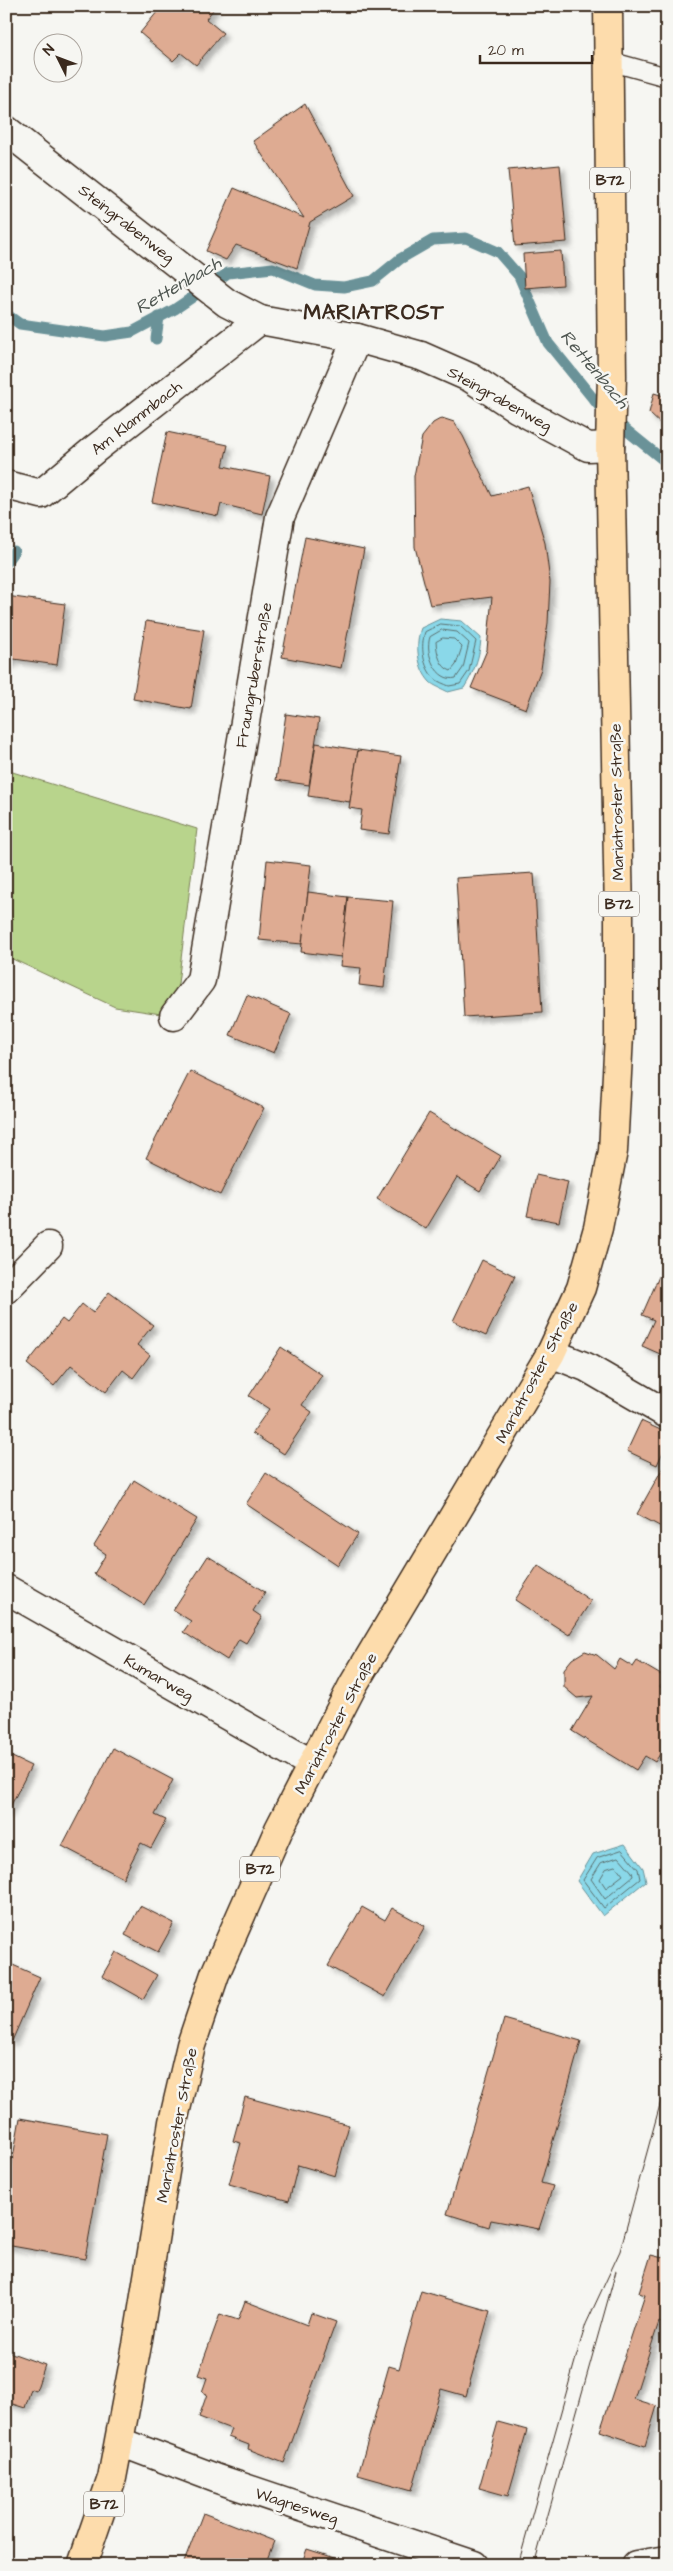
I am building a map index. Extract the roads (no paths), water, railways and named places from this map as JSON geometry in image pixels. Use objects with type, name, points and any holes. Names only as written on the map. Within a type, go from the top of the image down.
[{"type":"main road","name":"Mariatroster Straße","points":[[82,2565],[111,2482],[120,2442],[173,2122],[191,2045],[215,1974],[244,1905],[312,1764],[354,1685],[550,1353],[581,1288],[598,1228],[613,1151],[618,1090],[619,917],[611,434],[608,6]]},
{"type":"street","name":"Steingrabenweg","points":[[6,130],[228,303],[260,320],[357,338],[420,356],[471,378],[518,408],[588,447],[611,434]]},
{"type":"street","name":"Am Klammbach","points":[[6,485],[41,494],[95,449],[260,320]]},
{"type":"street","name":"Fraungruberstraße","points":[[174,1016],[200,980],[280,517],[357,338]]},
{"type":"street","points":[[6,1288],[48,1246]]},
{"type":"street","points":[[550,1353],[586,1367],[667,1414]]},
{"type":"street","name":"Kumarweg","points":[[6,1589],[312,1764]]},
{"type":"street","name":"Wagnesweg","points":[[120,2442],[218,2479],[474,2565]]},
{"type":"street","points":[[636,2565],[665,2560]]},
{"type":"lane","points":[[609,61],[667,77]]},
{"type":"water","points":[[440,619],[462,621],[481,638],[476,664],[464,688],[448,692],[430,682],[422,670],[418,656],[418,641],[421,628]]},
{"type":"water","points":[[625,1844],[643,1868],[646,1881],[603,1916],[577,1881],[593,1854]]},
{"type":"waterway","name":"Rettenbach","points":[[6,314],[20,324],[105,336],[132,332],[175,309],[228,273],[273,268],[315,285],[344,287],[373,281],[400,259],[433,240],[466,238],[498,252],[519,276],[548,343],[604,412],[667,463]]},
{"type":"waterway","points":[[156,339],[159,317]]},
{"type":"waterway","points":[[6,562],[14,551]]},
{"type":"tram line","points":[[518,2565],[586,2324],[620,2251],[667,2079]]},
{"type":"tram line","points":[[534,2565],[616,2271]]},
{"type":"district","name":"MARIATROST","points":[[374,312]]}]
